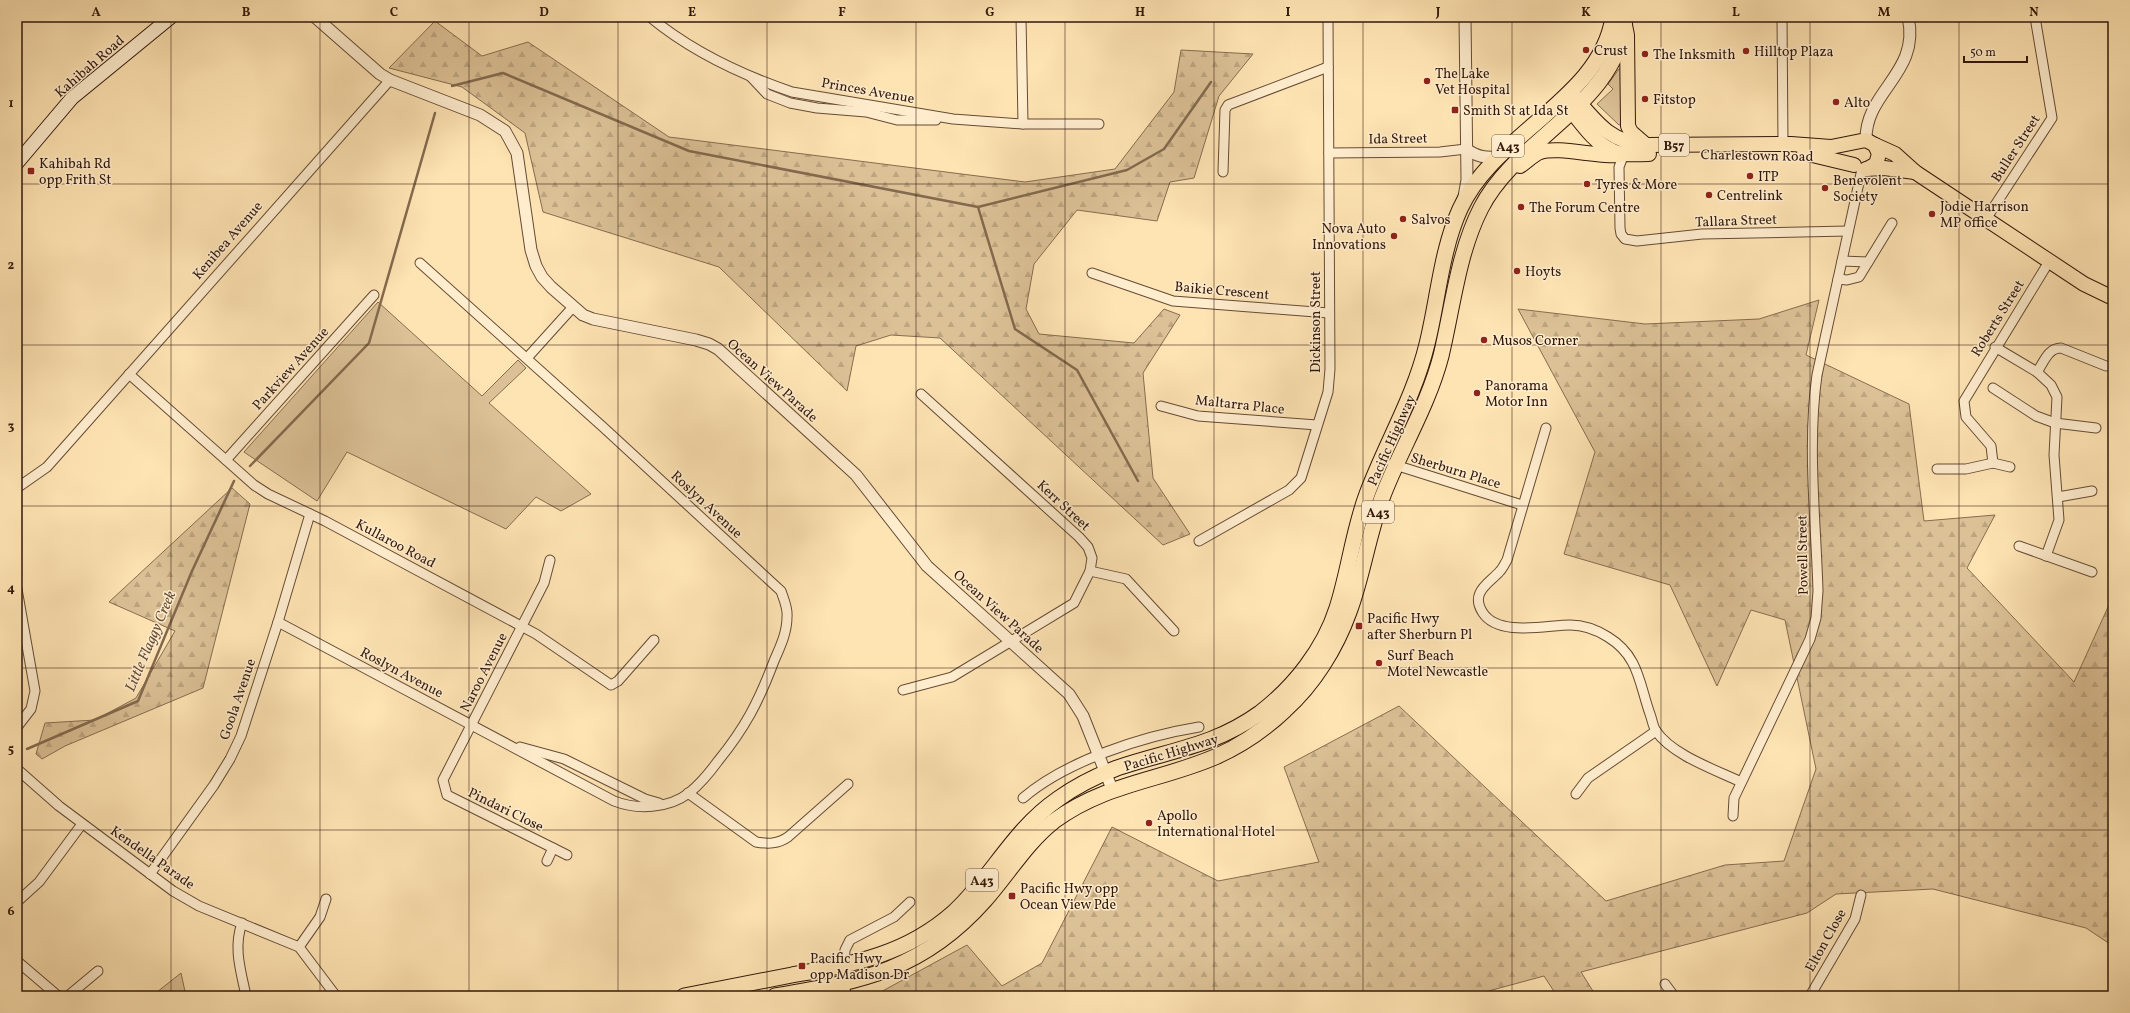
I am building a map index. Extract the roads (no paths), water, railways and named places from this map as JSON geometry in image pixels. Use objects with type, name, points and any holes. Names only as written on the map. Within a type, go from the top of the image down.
[{"type":"highway","name":"Pacific Highway","points":[[684,996],[844,966],[878,957],[898,948],[936,926],[972,893],[1018,833],[1037,815],[1080,785],[1106,773],[1217,739],[1236,729],[1285,692],[1314,654],[1336,611],[1356,527],[1367,494],[1402,418],[1417,381],[1427,344],[1447,245],[1464,202],[1479,178],[1498,157],[1566,96],[1589,72],[1601,55],[1609,36],[1621,20]]},
{"type":"highway","name":"Pacific Highway","points":[[775,996],[843,990],[922,953],[939,942],[973,913],[989,896],[1021,852],[1045,829],[1087,800],[1112,789],[1217,756],[1262,729],[1297,698],[1314,678],[1339,635],[1350,610],[1382,498],[1416,422],[1440,357],[1470,234],[1481,208],[1498,182],[1516,162],[1576,107],[1602,79],[1612,63],[1620,43],[1621,20]]},
{"type":"main road","name":"Kahibah Road","points":[[17,163],[72,98],[171,17]]},
{"type":"main road","points":[[1621,20],[1627,35],[1628,126],[1631,132],[1646,145]]},
{"type":"main road","name":"Charlestown Road","points":[[1566,96],[1576,107],[1604,146],[1622,160],[1806,154],[1861,167],[1915,172]]},
{"type":"main road","name":"Charlestown Road","points":[[1576,107],[1614,138],[1626,143],[1646,145],[1783,144],[1831,147],[1866,143],[1895,154],[1915,172],[2050,260],[2084,284],[2113,298]]},
{"type":"main road","points":[[1866,143],[1878,149],[1878,159],[1876,164],[1861,167],[1850,155],[1853,146],[1866,143]]},
{"type":"main road","points":[[1498,182],[1536,154],[1546,151],[1556,150],[1622,160]]},
{"type":"main road","points":[[843,990],[844,966]]},
{"type":"street","points":[[315,17],[372,68],[390,80]]},
{"type":"street","name":"Princes Avenue","points":[[650,17],[684,42],[748,75],[792,92],[953,119],[1023,124],[1099,124]]},
{"type":"street","points":[[1022,17],[1023,124]]},
{"type":"street","name":"Dickinson Street","points":[[1199,541],[1289,490],[1296,484],[1301,478],[1328,392],[1330,369],[1328,17]]},
{"type":"street","points":[[1464,202],[1467,180],[1465,17]]},
{"type":"street","points":[[1782,17],[1783,144]]},
{"type":"street","name":"Buller Street","points":[[1986,219],[2052,118],[2035,17]]},
{"type":"street","points":[[1866,143],[1866,127],[1872,113],[1908,53],[1910,40],[1910,18]]},
{"type":"street","points":[[1223,172],[1225,110],[1228,105],[1235,101],[1328,67]]},
{"type":"street","name":"Ocean View Parade","points":[[390,80],[480,115],[505,132],[517,153],[532,250],[536,266],[551,287],[573,307],[583,315],[593,319],[710,344],[718,349],[856,475],[927,566],[1069,694],[1077,705],[1112,789]]},
{"type":"street","name":"Kenibea Avenue","points":[[17,488],[47,467],[390,80]]},
{"type":"street","points":[[1466,149],[1480,157],[1498,157]]},
{"type":"street","name":"Ida Street","points":[[1329,153],[1440,152],[1466,149]]},
{"type":"street","name":"Tallara Street","points":[[1622,160],[1620,228],[1621,234],[1625,238],[1637,241],[1702,234],[1848,231]]},
{"type":"street","name":"Powell Street","points":[[1733,816],[1734,798],[1802,658],[1816,618],[1818,592],[1813,430],[1814,397],[1861,167]]},
{"type":"street","points":[[1838,279],[1847,280],[1859,277],[1892,223]]},
{"type":"street","name":"Roberts Street","points":[[1993,463],[1991,446],[1966,417],[1964,411],[1964,401],[1968,390],[2050,260]]},
{"type":"street","points":[[1842,261],[1868,262]]},
{"type":"street","name":"Roslyn Avenue","points":[[278,622],[471,725],[514,746],[531,758],[627,806],[642,808],[662,804],[688,793],[709,773],[734,741],[755,708],[786,628],[786,602],[781,591],[527,358],[420,263]]},
{"type":"street","name":"Baikie Crescent","points":[[1092,272],[1173,301],[1329,313]]},
{"type":"street","name":"Parkview Avenue","points":[[226,460],[374,295]]},
{"type":"street","points":[[527,358],[573,307]]},
{"type":"street","points":[[1996,347],[2037,372],[2051,385],[2057,397],[2054,455],[2059,520],[2046,556]]},
{"type":"street","points":[[2037,372],[2050,352],[2056,348],[2061,348],[2106,366]]},
{"type":"street","name":"Kullaroo Road","points":[[129,374],[254,485],[268,494],[310,514],[522,626],[611,685],[621,678],[654,640]]},
{"type":"street","points":[[1993,388],[2036,416],[2055,423],[2096,428]]},
{"type":"street","name":"Kerr Street","points":[[903,690],[952,677],[1074,604],[1090,571],[1092,558],[1088,547],[1079,537],[921,394]]},
{"type":"street","name":"Maltarra Place","points":[[1161,406],[1198,416],[1317,425]]},
{"type":"street","points":[[1546,428],[1507,560],[1500,571],[1481,588],[1479,601],[1483,613],[1493,621],[1507,626],[1524,629],[1571,625],[1590,628],[1608,636],[1621,647],[1633,661],[1640,676],[1656,731],[1685,756],[1741,782]]},
{"type":"street","name":"Sherburn Place","points":[[1381,461],[1522,505]]},
{"type":"street","points":[[1937,468],[1966,469],[1993,463],[2010,467]]},
{"type":"street","points":[[2058,497],[2092,491]]},
{"type":"street","name":"Goola Avenue","points":[[150,874],[230,759],[241,736],[278,622],[310,514]]},
{"type":"street","points":[[2019,546],[2092,572]]},
{"type":"street","name":"Naroo Avenue","points":[[447,795],[443,785],[445,775],[544,583],[550,560]]},
{"type":"street","points":[[1090,571],[1126,579],[1174,631]]},
{"type":"street","points":[[17,589],[35,691],[31,709],[17,727]]},
{"type":"street","name":"Pacific Highway","points":[[1023,798],[1047,780],[1098,755],[1157,736],[1199,727]]},
{"type":"street","points":[[1576,794],[1588,778],[1656,731]]},
{"type":"street","name":"Roslyn Avenue","points":[[514,746],[538,751],[564,760],[645,799],[662,804]]},
{"type":"street","name":"Kendella Parade","points":[[17,769],[82,824],[173,891],[199,906],[300,947]]},
{"type":"street","points":[[688,793],[756,842],[765,844],[782,841],[788,837],[848,784]]},
{"type":"street","name":"Pindari Close","points":[[447,795],[567,855]]},
{"type":"street","points":[[17,902],[39,882],[82,824]]},
{"type":"street","name":"Pindari Close","points":[[547,861],[553,848]]},
{"type":"street","name":"Elton Close","points":[[1810,996],[1855,919],[1860,895]]},
{"type":"street","points":[[326,900],[320,917],[300,947],[336,996]]},
{"type":"street","points":[[844,966],[844,950],[850,940],[894,917],[910,902]]},
{"type":"street","points":[[242,923],[237,934],[236,946],[246,996]]},
{"type":"street","points":[[17,961],[58,996]]},
{"type":"street","points":[[68,996],[98,971]]},
{"type":"street","points":[[1665,984],[1674,996]]},
{"type":"waterway","points":[[452,86],[503,73],[689,151],[978,207],[1127,170],[1164,149],[1211,82]]},
{"type":"waterway","points":[[250,466],[369,343],[435,113]]},
{"type":"waterway","points":[[978,207],[1015,329],[1077,370],[1138,481]]},
{"type":"waterway","name":"Little Flaggy Creek","points":[[27,749],[138,701],[192,571],[234,481]]},
{"type":"place","name":"Crust","points":[[1586,50]]},
{"type":"place","name":"Hilltop Plaza","points":[[1746,51]]},
{"type":"place","name":"The Inksmith","points":[[1645,54]]},
{"type":"place","name":"The Lake Vet Hospital","points":[[1427,81]]},
{"type":"place","name":"Fitstop","points":[[1645,99]]},
{"type":"place","name":"Alto","points":[[1836,102]]},
{"type":"place","name":"Smith St at Ida St","points":[[1455,110]]},
{"type":"place","name":"Kahibah Rd opp Frith St","points":[[31,171]]},
{"type":"place","name":"ITP","points":[[1750,176]]},
{"type":"place","name":"Tyres & More","points":[[1587,184]]},
{"type":"place","name":"Benevolent Society","points":[[1825,188]]},
{"type":"place","name":"Centrelink","points":[[1709,195]]},
{"type":"place","name":"The Forum Centre","points":[[1521,207]]},
{"type":"place","name":"Jodie Harrison MP office","points":[[1932,214]]},
{"type":"place","name":"Salvos","points":[[1403,219]]},
{"type":"place","name":"Nova Auto Innovations","points":[[1394,236]]},
{"type":"place","name":"Hoyts","points":[[1517,271]]},
{"type":"place","name":"Musos Corner","points":[[1484,340]]},
{"type":"place","name":"Panorama Motor Inn","points":[[1477,393]]},
{"type":"place","name":"Pacific Hwy after Sherburn Pl","points":[[1359,626]]},
{"type":"place","name":"Surf Beach Motel Newcastle","points":[[1379,663]]},
{"type":"place","name":"Apollo International Hotel","points":[[1149,823]]},
{"type":"place","name":"Pacific Hwy opp Ocean View Pde","points":[[1012,896]]},
{"type":"place","name":"Pacific Hwy opp Madison Dr","points":[[802,966]]}]
